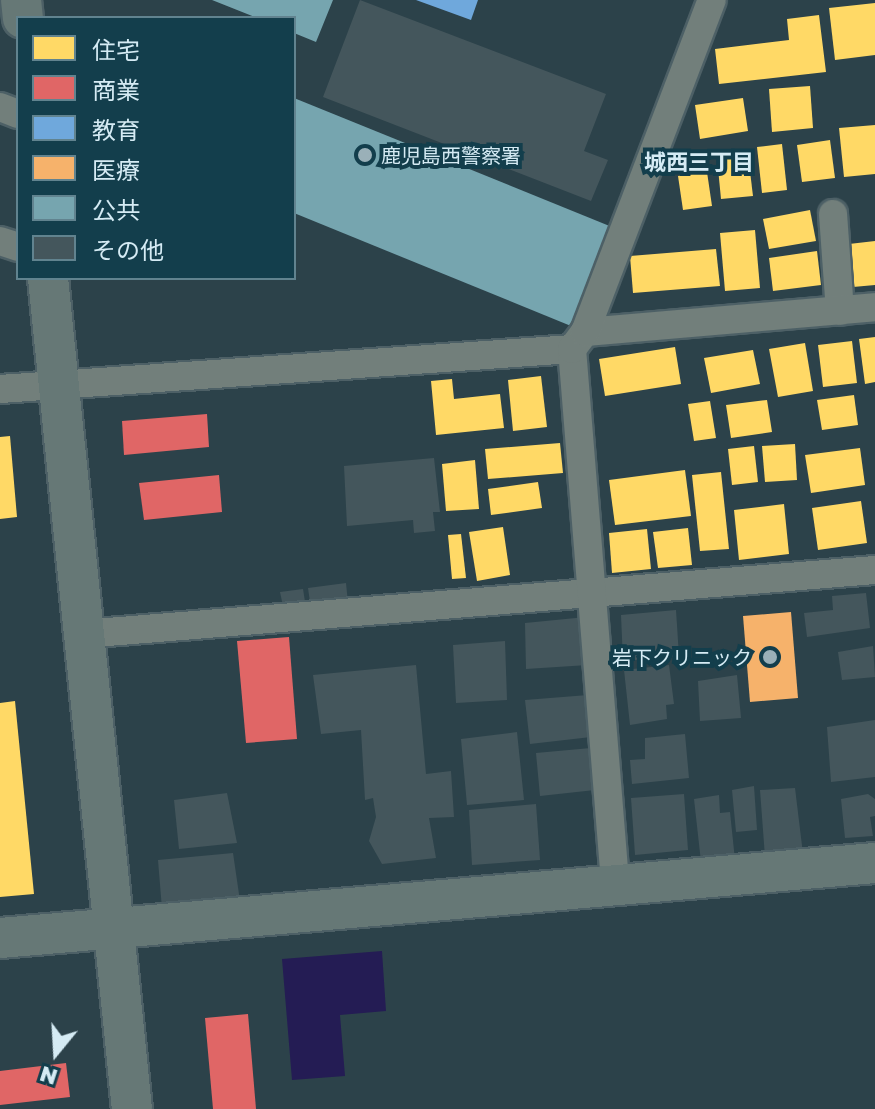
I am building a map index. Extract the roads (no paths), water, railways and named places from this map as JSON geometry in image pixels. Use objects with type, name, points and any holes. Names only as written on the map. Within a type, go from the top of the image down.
[{"type":"street","points":[[615,882],[593,594],[579,340],[712,0]]},
{"type":"street","points":[[833,214],[840,311]]},
{"type":"street","points":[[48,280],[132,1109]]},
{"type":"street","points":[[0,389],[579,340],[875,307]]},
{"type":"street","points":[[83,634],[875,570]]},
{"type":"street","points":[[0,938],[615,882],[875,863]]},
{"type":"place","name":"鹿児島西警察署","points":[[365,155]]},
{"type":"place","name":"岩下クリニック","points":[[770,657]]},
{"type":"district","name":"城西三丁目","points":[[699,162]]}]
